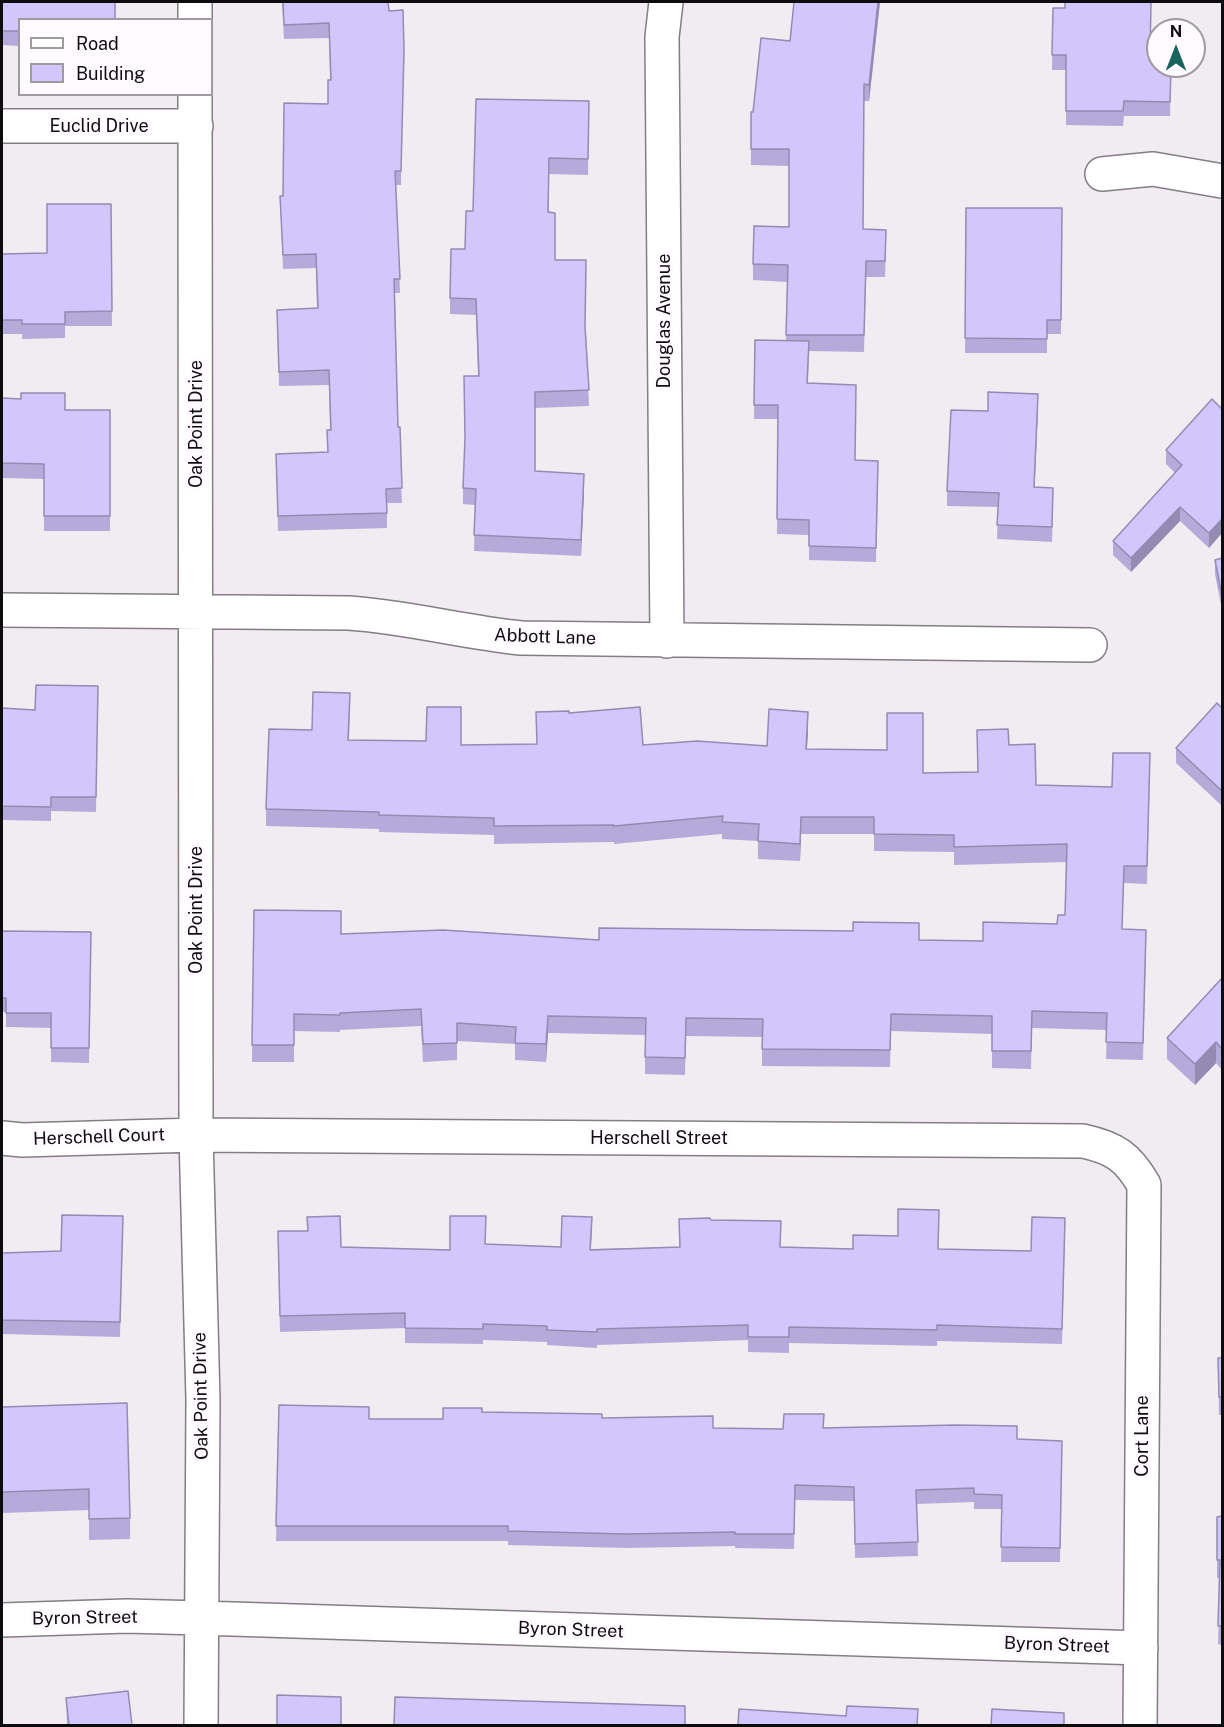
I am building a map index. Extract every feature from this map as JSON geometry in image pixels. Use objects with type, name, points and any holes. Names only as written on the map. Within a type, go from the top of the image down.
[{"type":"street","points":[[195,2],[195,18]]},
{"type":"street","name":"Douglas Avenue","points":[[666,2],[662,49],[667,641]]},
{"type":"street","name":"Euclid Drive","points":[[2,126],[195,110]]},
{"type":"street","name":"Oak Point Drive","points":[[195,110],[196,1135],[202,1400],[201,1725]]},
{"type":"street","points":[[1102,174],[1153,169],[1222,181]]},
{"type":"street","name":"Abbott Lane","points":[[2,610],[349,613],[385,615],[482,634],[521,638],[1090,645]]},
{"type":"street","name":"Herschell Court","points":[[2,1138],[22,1140],[196,1135]]},
{"type":"street","name":"Herschell Street","points":[[196,1135],[1083,1141],[1103,1146],[1120,1154]]},
{"type":"street","name":"Cort Lane","points":[[1120,1154],[1134,1168],[1144,1185],[1140,1725]]},
{"type":"street","name":"Byron Street","points":[[2,1620],[127,1616],[1141,1648]]},
{"type":"building","points":[[2,2],[115,2],[115,18],[18,18],[18,31],[2,31]]},
{"type":"building","points":[[283,2],[388,2],[389,11],[403,10],[401,171],[395,171],[400,279],[394,279],[402,488],[386,489],[387,513],[278,516],[276,454],[328,452],[327,430],[331,430],[329,370],[279,372],[277,310],[318,308],[316,254],[283,255],[280,196],[283,196],[284,103],[328,104],[328,80],[331,80],[329,23],[284,25]]},
{"type":"building","points":[[794,2],[878,2],[869,85],[864,84],[863,229],[886,230],[885,261],[866,261],[864,335],[786,335],[788,265],[753,264],[754,226],[789,227],[789,149],[751,149],[751,112],[753,112],[761,38],[790,41]]},
{"type":"building","points":[[1065,2],[1151,2],[1151,18],[1146,18],[1146,78],[1171,78],[1170,102],[1124,101],[1123,111],[1066,111],[1066,55],[1052,55],[1053,8],[1065,8]]},
{"type":"building","points":[[476,99],[589,101],[588,159],[549,158],[548,212],[555,213],[555,260],[586,260],[585,327],[589,390],[535,392],[535,471],[584,474],[581,540],[474,535],[476,489],[463,488],[464,376],[479,376],[476,299],[450,298],[451,249],[465,249],[466,211],[473,211]]},
{"type":"building","points":[[47,204],[111,204],[112,311],[65,312],[65,324],[22,324],[22,320],[2,320],[2,254],[47,253]]},
{"type":"building","points":[[966,208],[1062,208],[1061,320],[1047,320],[1047,339],[965,338]]},
{"type":"building","points":[[755,340],[809,341],[807,383],[856,385],[855,460],[878,461],[876,548],[809,546],[809,520],[777,519],[778,405],[754,405]]},
{"type":"building","points":[[988,392],[1038,394],[1034,487],[1053,488],[1052,527],[997,525],[999,493],[947,491],[951,410],[988,411]]},
{"type":"building","points":[[21,393],[65,393],[65,410],[110,410],[110,516],[44,516],[44,464],[2,463],[2,398],[21,399]]},
{"type":"building","points":[[1212,399],[1222,409],[1222,519],[1209,533],[1180,507],[1131,558],[1113,541],[1182,465],[1166,450]]},
{"type":"building","points":[[1222,558],[1222,596],[1215,560]]},
{"type":"building","points":[[36,685],[98,686],[96,797],[51,797],[51,807],[2,806],[2,708],[35,710]]},
{"type":"building","points":[[313,692],[350,693],[348,740],[426,741],[427,707],[461,707],[461,745],[537,744],[536,712],[569,711],[569,713],[640,707],[643,745],[697,741],[767,746],[769,709],[808,712],[806,749],[887,750],[887,713],[923,713],[923,773],[978,772],[977,730],[1008,729],[1009,745],[1035,744],[1036,785],[1112,787],[1113,753],[1150,753],[1147,866],[1124,866],[1122,929],[1146,930],[1143,1043],[1106,1042],[1107,1013],[1032,1011],[1031,1051],[992,1051],[992,1016],[891,1014],[890,1050],[762,1049],[763,1019],[686,1018],[685,1058],[645,1057],[646,1018],[548,1016],[546,1044],[515,1043],[516,1027],[457,1023],[457,1043],[423,1044],[421,1009],[340,1013],[340,1015],[294,1014],[294,1045],[252,1045],[254,910],[341,911],[341,934],[443,930],[599,940],[599,928],[853,931],[853,922],[919,923],[919,940],[983,941],[983,922],[1057,924],[1058,915],[1065,915],[1067,844],[954,847],[954,835],[874,834],[874,817],[801,817],[800,844],[758,841],[759,824],[722,822],[723,816],[614,826],[494,826],[494,818],[266,809],[269,729],[312,730]]},
{"type":"building","points":[[1217,703],[1222,708],[1222,791],[1176,748]]},
{"type":"building","points":[[2,931],[91,932],[89,1048],[51,1048],[51,1013],[6,1013],[6,998],[2,998]]},
{"type":"building","points":[[1222,978],[1222,1049],[1216,1042],[1195,1064],[1167,1038]]},
{"type":"building","points":[[898,1209],[939,1210],[938,1249],[1031,1251],[1032,1217],[1065,1218],[1062,1329],[937,1325],[937,1330],[789,1327],[789,1337],[748,1337],[748,1325],[597,1329],[597,1332],[547,1330],[547,1326],[483,1324],[483,1329],[405,1328],[405,1313],[280,1316],[278,1231],[308,1231],[307,1217],[340,1216],[341,1247],[450,1250],[450,1216],[486,1216],[485,1244],[561,1247],[562,1216],[592,1217],[590,1250],[680,1247],[679,1219],[710,1218],[711,1220],[781,1221],[780,1247],[853,1249],[853,1235],[898,1236]]},
{"type":"building","points":[[62,1215],[123,1216],[120,1322],[2,1320],[2,1253],[61,1251]]},
{"type":"building","points":[[1218,1358],[1222,1358],[1222,1397],[1219,1397]]},
{"type":"building","points":[[127,1403],[130,1518],[89,1519],[89,1489],[2,1492],[2,1407]]},
{"type":"building","points":[[279,1405],[369,1407],[369,1419],[443,1419],[443,1408],[482,1408],[482,1412],[602,1414],[602,1418],[713,1416],[713,1428],[783,1429],[784,1414],[824,1414],[823,1428],[1017,1426],[1017,1439],[1062,1441],[1060,1548],[1001,1547],[1002,1495],[974,1494],[974,1488],[916,1490],[918,1542],[855,1544],[854,1487],[795,1485],[794,1534],[508,1531],[508,1526],[276,1526]]},
{"type":"building","points":[[1222,1516],[1222,1626],[1218,1626],[1220,1560],[1217,1560],[1217,1517]]},
{"type":"building","points":[[128,1691],[132,1725],[69,1725],[66,1698]]},
{"type":"building","points":[[277,1695],[341,1697],[341,1725],[277,1725]]},
{"type":"building","points":[[395,1697],[685,1706],[685,1725],[394,1725]]},
{"type":"building","points":[[847,1706],[918,1709],[917,1725],[738,1725],[739,1709],[846,1716]]},
{"type":"building","points":[[992,1709],[1064,1713],[1064,1725],[991,1725]]}]
